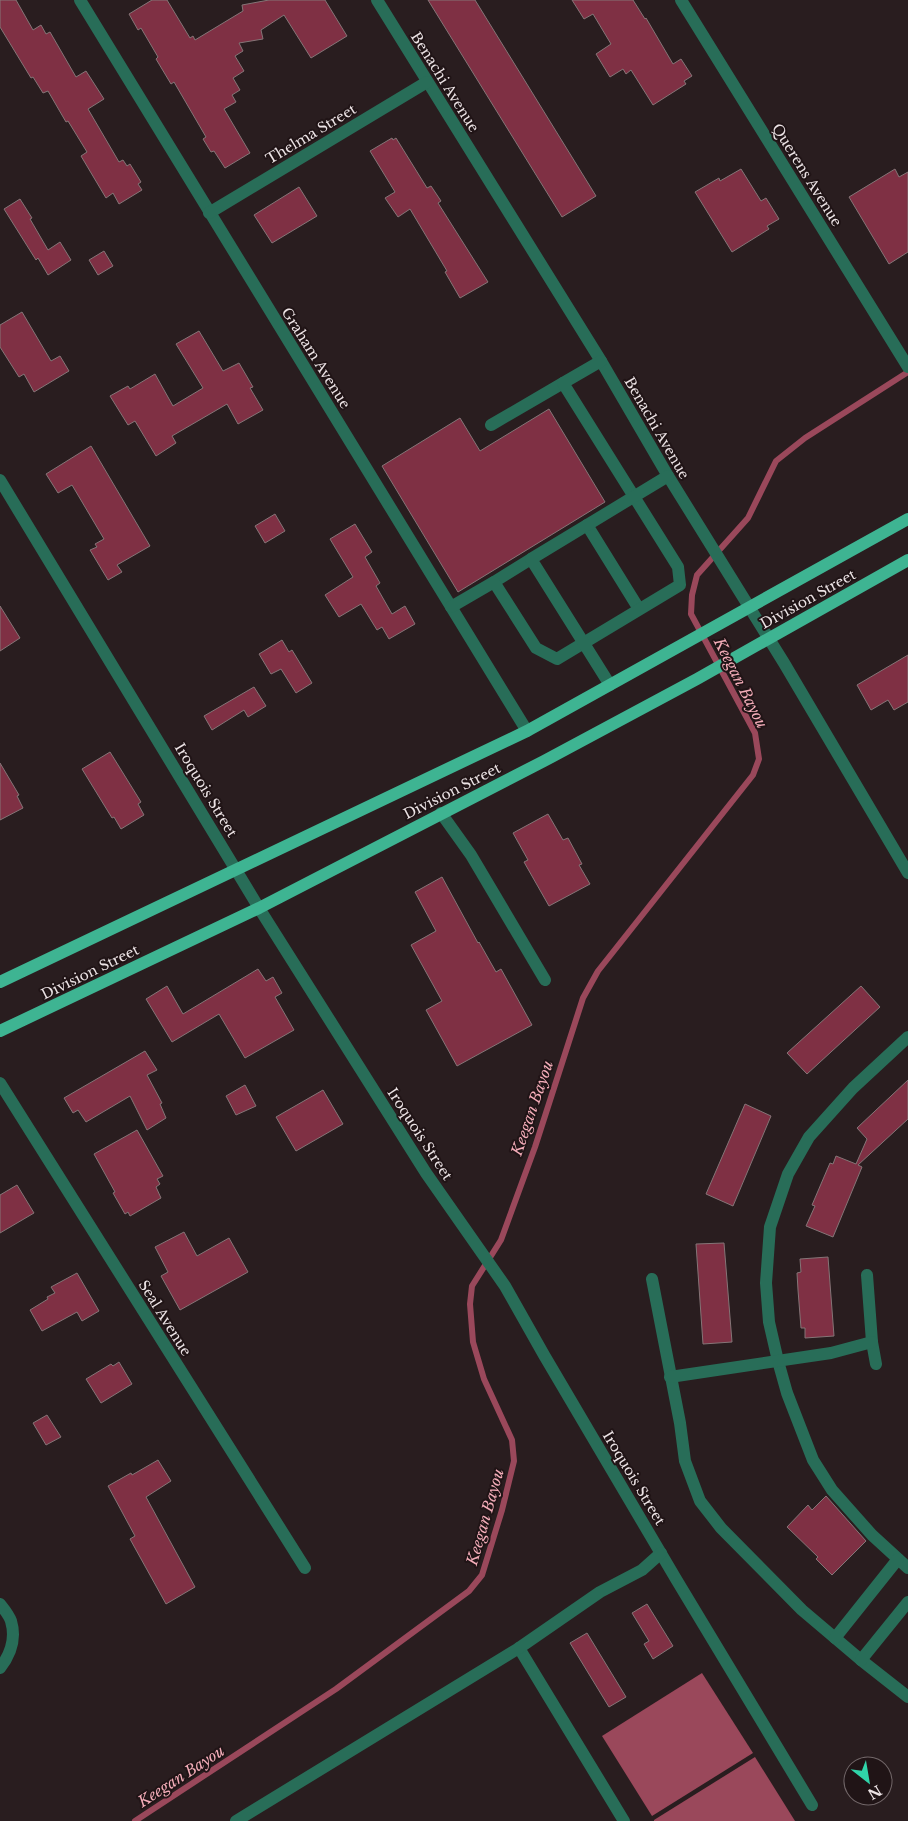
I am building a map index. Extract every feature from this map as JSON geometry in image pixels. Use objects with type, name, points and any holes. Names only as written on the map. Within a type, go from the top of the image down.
[{"type":"main road","name":"Division Street","points":[[0,982],[528,731],[686,641],[908,519]]},
{"type":"main road","name":"Division Street","points":[[0,1031],[259,908],[697,679],[908,560]]},
{"type":"street","name":"Graham Avenue","points":[[80,0],[528,731]]},
{"type":"street","name":"Benachi Avenue","points":[[376,0],[601,361],[668,476],[769,638],[908,873]]},
{"type":"street","name":"Querens Avenue","points":[[681,0],[908,366]]},
{"type":"street","name":"Thelma Street","points":[[210,212],[427,82]]},
{"type":"street","points":[[490,425],[601,361]]},
{"type":"street","points":[[494,582],[536,648],[556,659],[680,585],[678,567],[633,498],[563,383]]},
{"type":"street","points":[[451,607],[668,476]]},
{"type":"street","name":"Iroquois Street","points":[[0,480],[259,908],[426,1173],[505,1286],[661,1553],[812,1804]]},
{"type":"street","points":[[587,526],[639,610]]},
{"type":"street","points":[[531,559],[610,684]]},
{"type":"street","points":[[441,813],[471,854],[545,980]]},
{"type":"street","points":[[908,1037],[853,1088],[809,1137],[788,1174],[770,1227],[766,1283],[769,1322],[778,1361],[787,1393],[813,1460],[832,1490],[872,1535],[908,1568]]},
{"type":"street","name":"Seal Avenue","points":[[0,1083],[305,1568]]},
{"type":"street","points":[[867,1275],[872,1342],[876,1364]]},
{"type":"street","points":[[652,1279],[680,1423],[685,1461],[700,1501],[720,1528],[802,1610],[908,1697]]},
{"type":"street","points":[[670,1377],[832,1353],[872,1342]]},
{"type":"street","points":[[236,1821],[519,1648],[600,1592],[642,1570],[661,1553]]},
{"type":"street","points":[[835,1638],[898,1559]]},
{"type":"street","points":[[861,1660],[908,1602]]},
{"type":"street","points":[[0,1604],[11,1620],[13,1642],[7,1659],[0,1668]]},
{"type":"street","points":[[519,1648],[624,1821]]},
{"type":"shaded area","points":[[702,1673],[753,1753],[652,1816],[602,1736]]},
{"type":"shaded area","points":[[755,1757],[795,1821],[654,1821],[654,1820]]},
{"type":"building","points":[[0,0],[16,0],[33,30],[41,25],[46,34],[50,32],[76,77],[86,71],[104,99],[88,109],[119,162],[123,160],[127,166],[130,164],[141,182],[138,184],[142,190],[119,204],[113,193],[106,198],[81,156],[87,152],[68,121],[66,122],[48,91],[43,93],[33,77],[31,78],[0,27]]},
{"type":"building","points":[[152,0],[167,0],[190,38],[193,36],[195,40],[243,11],[242,5],[269,0],[325,0],[347,36],[311,58],[284,15],[261,30],[263,39],[239,43],[243,51],[235,56],[244,71],[233,78],[240,90],[232,95],[236,102],[224,109],[250,153],[225,168],[214,151],[211,152],[203,139],[206,137],[174,82],[171,84],[141,28],[138,30],[129,14]]},
{"type":"building","points":[[428,0],[475,0],[596,196],[562,217]]},
{"type":"building","points":[[572,0],[633,0],[673,64],[681,59],[692,76],[684,81],[686,84],[653,105],[631,70],[626,74],[623,69],[610,77],[596,54],[611,44],[593,14],[584,19]]},
{"type":"building","points":[[392,138],[393,140],[396,138],[427,188],[431,186],[441,201],[438,203],[488,282],[460,298],[445,272],[447,271],[410,209],[398,217],[385,198],[395,192],[370,151]]},
{"type":"building","points":[[741,169],[761,201],[766,198],[779,219],[767,226],[769,229],[732,252],[695,192],[719,178],[720,181]]},
{"type":"building","points":[[895,169],[899,177],[908,172],[908,252],[889,264],[849,197]]},
{"type":"building","points":[[299,187],[317,216],[272,243],[254,215]]},
{"type":"building","points":[[20,199],[48,250],[60,242],[71,260],[48,275],[38,258],[36,260],[4,209]]},
{"type":"building","points":[[104,251],[113,266],[98,275],[89,260]]},
{"type":"building","points":[[22,312],[51,361],[60,356],[69,371],[34,392],[24,374],[19,377],[0,347],[0,325]]},
{"type":"building","points":[[199,331],[223,371],[239,363],[253,387],[250,388],[263,410],[238,424],[227,404],[172,436],[176,443],[156,456],[135,421],[128,425],[110,396],[128,386],[130,389],[155,374],[173,406],[203,388],[176,344]]},
{"type":"building","points":[[549,409],[605,502],[458,592],[382,466],[460,418],[480,451]]},
{"type":"building","points":[[91,446],[150,546],[117,565],[122,572],[108,580],[90,550],[97,547],[95,544],[104,539],[72,485],[58,493],[46,474]]},
{"type":"building","points":[[275,514],[285,531],[265,543],[255,526]]},
{"type":"building","points":[[355,524],[372,552],[365,557],[380,583],[376,586],[392,614],[405,606],[415,624],[389,639],[382,627],[377,630],[361,604],[339,617],[325,595],[353,577],[330,539]]},
{"type":"building","points":[[0,606],[20,638],[0,651]]},
{"type":"building","points":[[282,640],[289,652],[292,650],[312,683],[296,693],[281,669],[271,674],[259,654]]},
{"type":"building","points":[[908,655],[908,702],[894,710],[888,700],[871,710],[857,685]]},
{"type":"building","points":[[254,687],[266,706],[248,717],[244,710],[212,730],[204,716]]},
{"type":"building","points":[[110,752],[141,802],[138,804],[144,815],[121,829],[114,817],[112,818],[82,769]]},
{"type":"building","points":[[0,763],[19,795],[17,796],[23,808],[0,820]]},
{"type":"building","points":[[548,814],[563,840],[568,838],[582,864],[579,865],[590,884],[549,906],[524,862],[528,860],[513,833]]},
{"type":"building","points":[[442,877],[478,943],[496,972],[501,969],[532,1025],[457,1066],[426,1010],[442,1001],[411,945],[436,931],[415,892]]},
{"type":"building","points":[[258,969],[266,981],[273,977],[282,993],[275,997],[294,1030],[245,1058],[219,1014],[172,1042],[146,999],[167,986],[183,1014]]},
{"type":"building","points":[[861,986],[880,1007],[807,1074],[787,1053]]},
{"type":"building","points":[[145,1051],[157,1070],[147,1075],[162,1103],[160,1104],[166,1118],[147,1130],[130,1096],[86,1122],[78,1110],[73,1113],[64,1098]]},
{"type":"building","points":[[908,1080],[908,1119],[858,1165],[862,1167],[833,1237],[806,1226],[815,1206],[812,1205],[830,1163],[833,1164],[836,1156],[856,1164],[867,1139],[857,1128]]},
{"type":"building","points":[[245,1085],[256,1106],[236,1115],[226,1096]]},
{"type":"building","points":[[323,1090],[343,1124],[296,1151],[276,1117]]},
{"type":"building","points":[[745,1104],[771,1116],[733,1206],[706,1194]]},
{"type":"building","points":[[137,1130],[163,1176],[157,1179],[160,1184],[156,1187],[161,1198],[130,1216],[128,1212],[125,1214],[94,1154]]},
{"type":"building","points":[[17,1185],[34,1213],[0,1233],[0,1195]]},
{"type":"building","points":[[184,1232],[197,1256],[229,1238],[248,1272],[180,1310],[161,1276],[168,1272],[155,1247]]},
{"type":"building","points":[[724,1243],[732,1342],[703,1344],[696,1244]]},
{"type":"building","points":[[828,1257],[834,1336],[805,1338],[805,1328],[801,1328],[798,1290],[797,1273],[801,1272],[800,1259]]},
{"type":"building","points":[[77,1273],[99,1311],[82,1321],[77,1312],[42,1331],[30,1310],[55,1293],[51,1287]]},
{"type":"building","points":[[119,1362],[132,1384],[101,1403],[86,1379],[111,1364],[113,1366]]},
{"type":"building","points":[[47,1415],[61,1437],[46,1445],[33,1423]]},
{"type":"building","points":[[158,1460],[171,1481],[146,1497],[195,1587],[166,1604],[130,1539],[135,1536],[108,1486]]},
{"type":"building","points":[[826,1496],[866,1541],[832,1575],[816,1559],[818,1557],[787,1527],[808,1505],[812,1510]]},
{"type":"building","points":[[647,1604],[673,1646],[653,1659],[644,1644],[649,1641],[632,1613]]},
{"type":"building","points":[[587,1633],[626,1697],[609,1707],[570,1643]]},
{"type":"waterway","name":"Keegan Bayou","points":[[135,1821],[336,1689],[469,1591],[482,1575],[502,1510],[514,1461],[512,1440],[484,1379],[473,1342],[470,1304],[472,1286],[501,1240],[535,1147],[583,998],[598,971],[753,775],[759,759],[755,733],[691,614],[692,595],[697,575],[748,518],[776,461],[805,438],[908,372]]}]
